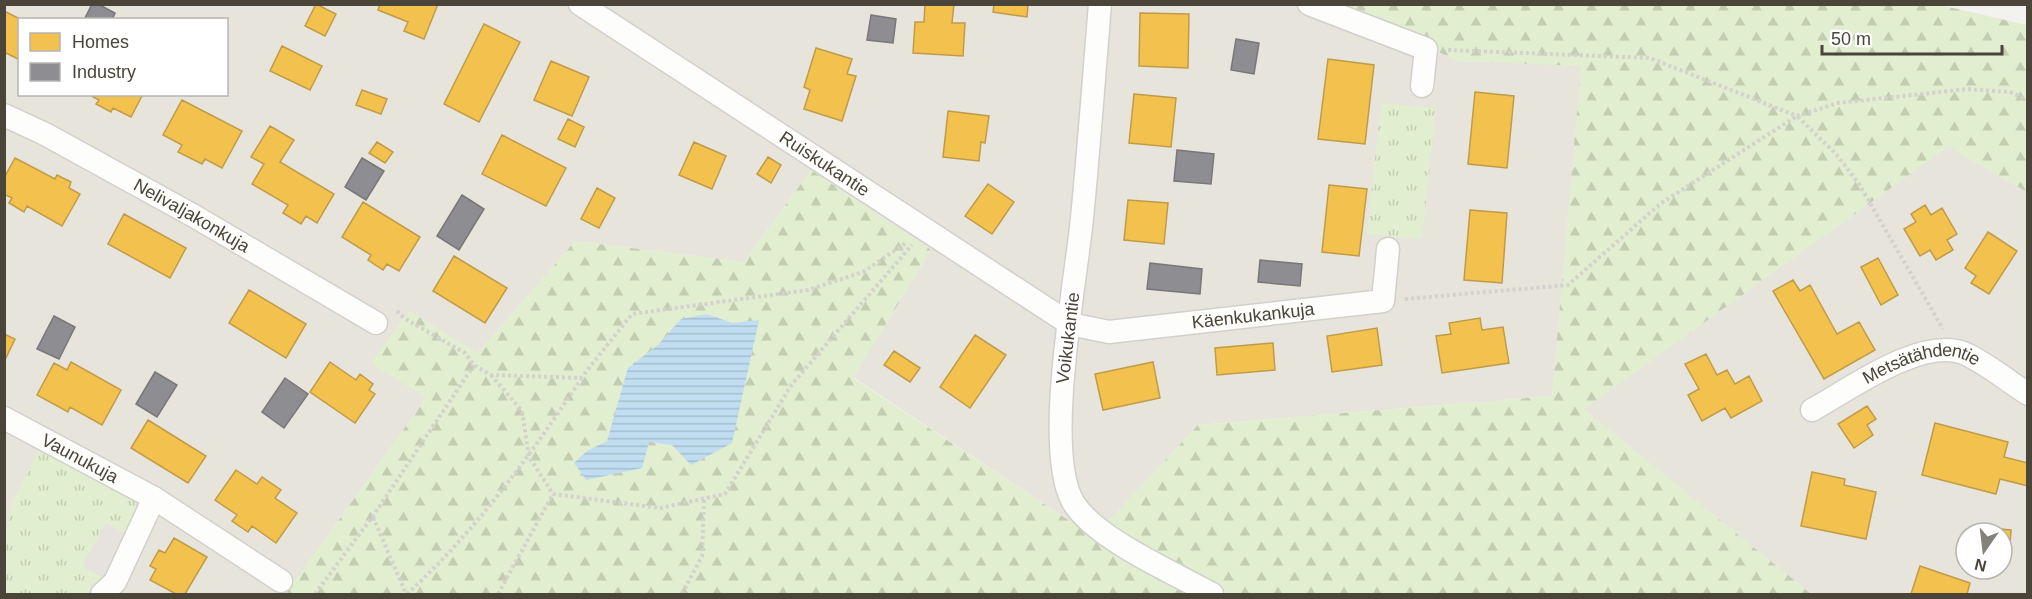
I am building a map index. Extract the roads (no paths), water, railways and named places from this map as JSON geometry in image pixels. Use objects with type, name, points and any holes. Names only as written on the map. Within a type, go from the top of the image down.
[{"type":"street","name":"Ruiskukantie","points":[[580,4],[924,231],[1070,324]]},
{"type":"street","name":"Voikukantie","points":[[1100,4],[1061,400],[1063,476],[1073,502],[1093,527],[1212,594]]},
{"type":"street","points":[[1309,4],[1426,49],[1422,86]]},
{"type":"street","name":"Nelivaljakonkuja","points":[[4,115],[45,134],[185,211],[376,322]]},
{"type":"street","name":"Käenkukankuja","points":[[1070,324],[1109,332],[1383,301],[1388,249]]},
{"type":"street","name":"Metsätähdentie","points":[[1812,410],[1914,354],[1950,350],[1966,354],[2028,394]]},
{"type":"street","name":"Vaunukuja","points":[[4,418],[154,498],[281,582]]},
{"type":"street","points":[[102,594],[115,582],[154,498]]},
{"type":"water","points":[[707,314],[732,323],[759,320],[732,443],[691,465],[672,445],[649,442],[642,468],[586,480],[574,463],[587,451],[607,441],[628,368],[658,345],[681,319]]}]
